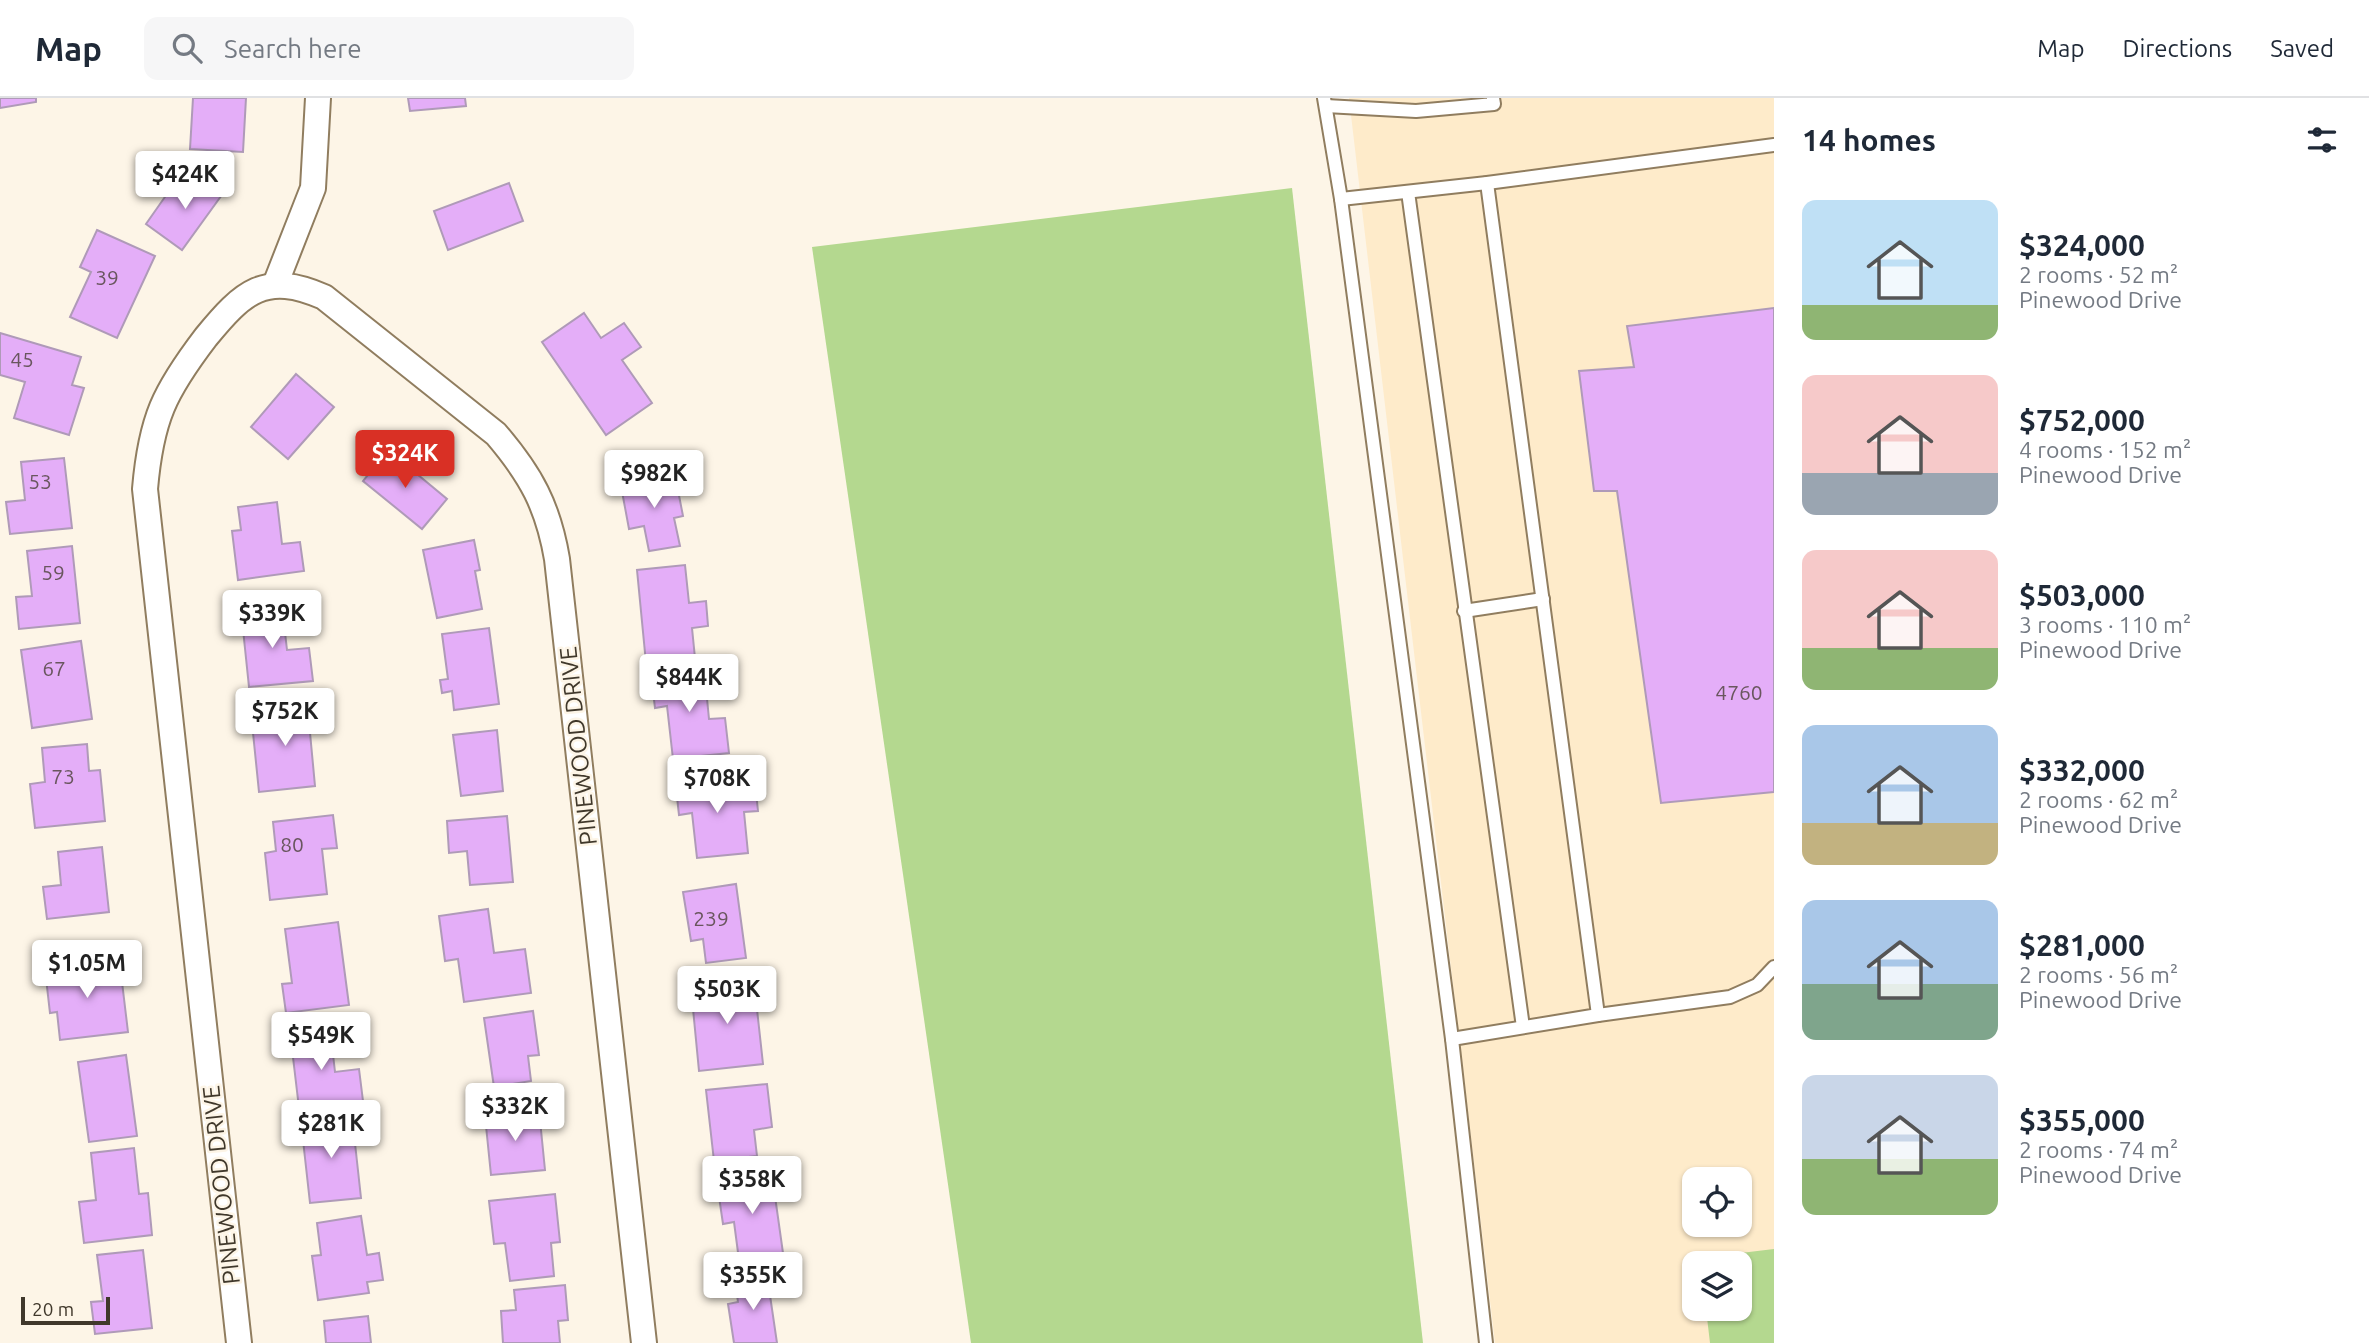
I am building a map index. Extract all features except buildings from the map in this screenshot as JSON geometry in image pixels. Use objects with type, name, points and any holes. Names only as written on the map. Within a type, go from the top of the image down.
[{"type":"street","points":[[275,285],[313,188],[318,98]]},
{"type":"street","name":"PINEWOOD DRIVE","points":[[239,1343],[145,489],[148,447],[160,407],[180,371],[232,306],[248,293],[275,285],[301,287],[324,297],[496,433],[519,460],[538,491],[552,531],[643,1343]]},
{"type":"lane","points":[[1486,1343],[1452,1039],[1341,199],[1325,102],[1494,104],[1493,98]]},
{"type":"lane","points":[[1341,199],[1487,183],[1774,145]]},
{"type":"lane","points":[[1487,183],[1598,1015]]},
{"type":"lane","points":[[1408,192],[1523,1027]]},
{"type":"lane","points":[[1464,611],[1543,599]]},
{"type":"lane","points":[[1452,1039],[1730,997],[1757,985],[1774,967]]},
{"type":"shaded area","points":[[1349,98],[1774,98],[1774,1343],[1495,1343]]},
{"type":"green space","points":[[1292,188],[1423,1343],[971,1343],[812,247]]},
{"type":"green space","points":[[1774,1249],[1774,1343],[1710,1343],[1707,1321],[1752,1321],[1752,1252]]}]
